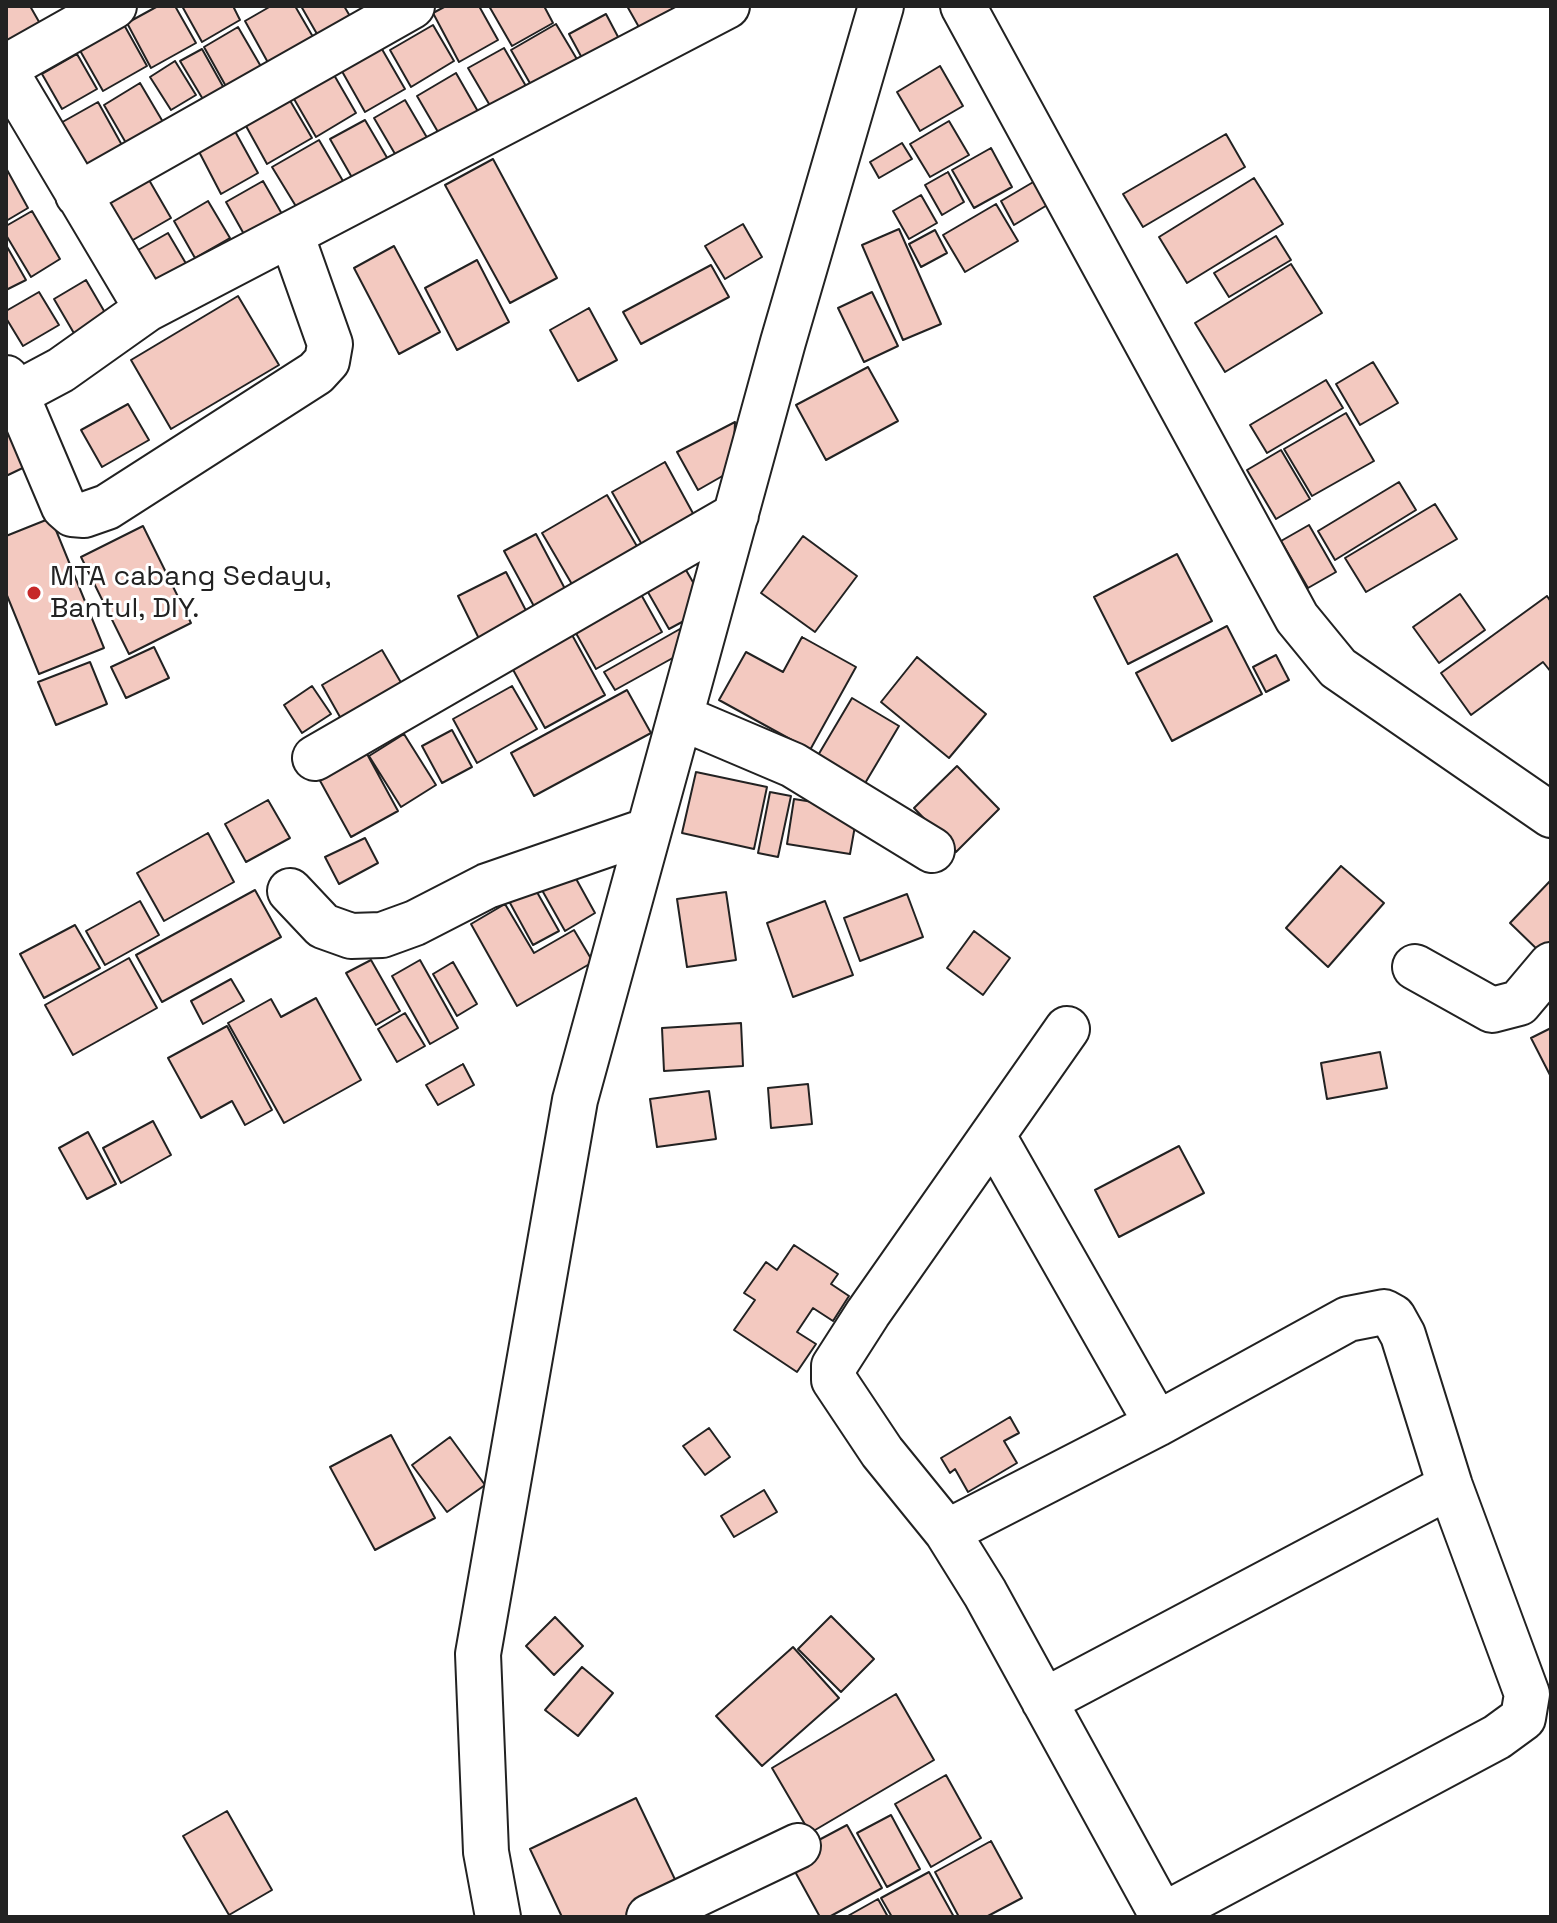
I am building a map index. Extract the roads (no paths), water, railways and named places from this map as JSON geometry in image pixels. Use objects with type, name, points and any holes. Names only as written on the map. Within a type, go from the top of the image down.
[{"type":"street","points":[[114,6],[6,69],[147,309]]},
{"type":"street","points":[[78,195],[412,6]]},
{"type":"street","points":[[498,1917],[486,1852],[478,1654],[575,1100],[736,515],[881,6]]},
{"type":"street","points":[[963,6],[1297,618],[1338,668],[1551,815]]},
{"type":"street","points":[[291,234],[330,344],[327,361],[316,373],[107,507],[84,515],[72,514],[64,507],[11,386],[61,370],[147,309],[724,7]]},
{"type":"street","points":[[315,758],[736,515]]},
{"type":"street","points":[[680,717],[793,765],[932,850]]},
{"type":"street","points":[[290,891],[323,926],[351,936],[382,935],[487,886],[649,830]]},
{"type":"street","points":[[1415,967],[1492,1010],[1519,1003],[1551,965]]},
{"type":"street","points":[[947,1532],[1157,1424],[1348,1319],[1384,1312],[1393,1317],[1403,1335],[1450,1486],[1527,1694],[1523,1718],[1497,1737],[1162,1916],[985,1593],[947,1532],[839,1392],[834,1380],[834,1366],[1067,1029]]},
{"type":"street","points":[[993,1136],[1157,1424]]},
{"type":"street","points":[[1044,1701],[1450,1486]]},
{"type":"street","points":[[649,1917],[798,1846]]},
{"type":"place","name":"MTA cabang Sedayu, Bantul, DIY.","points":[[34,593]]}]
